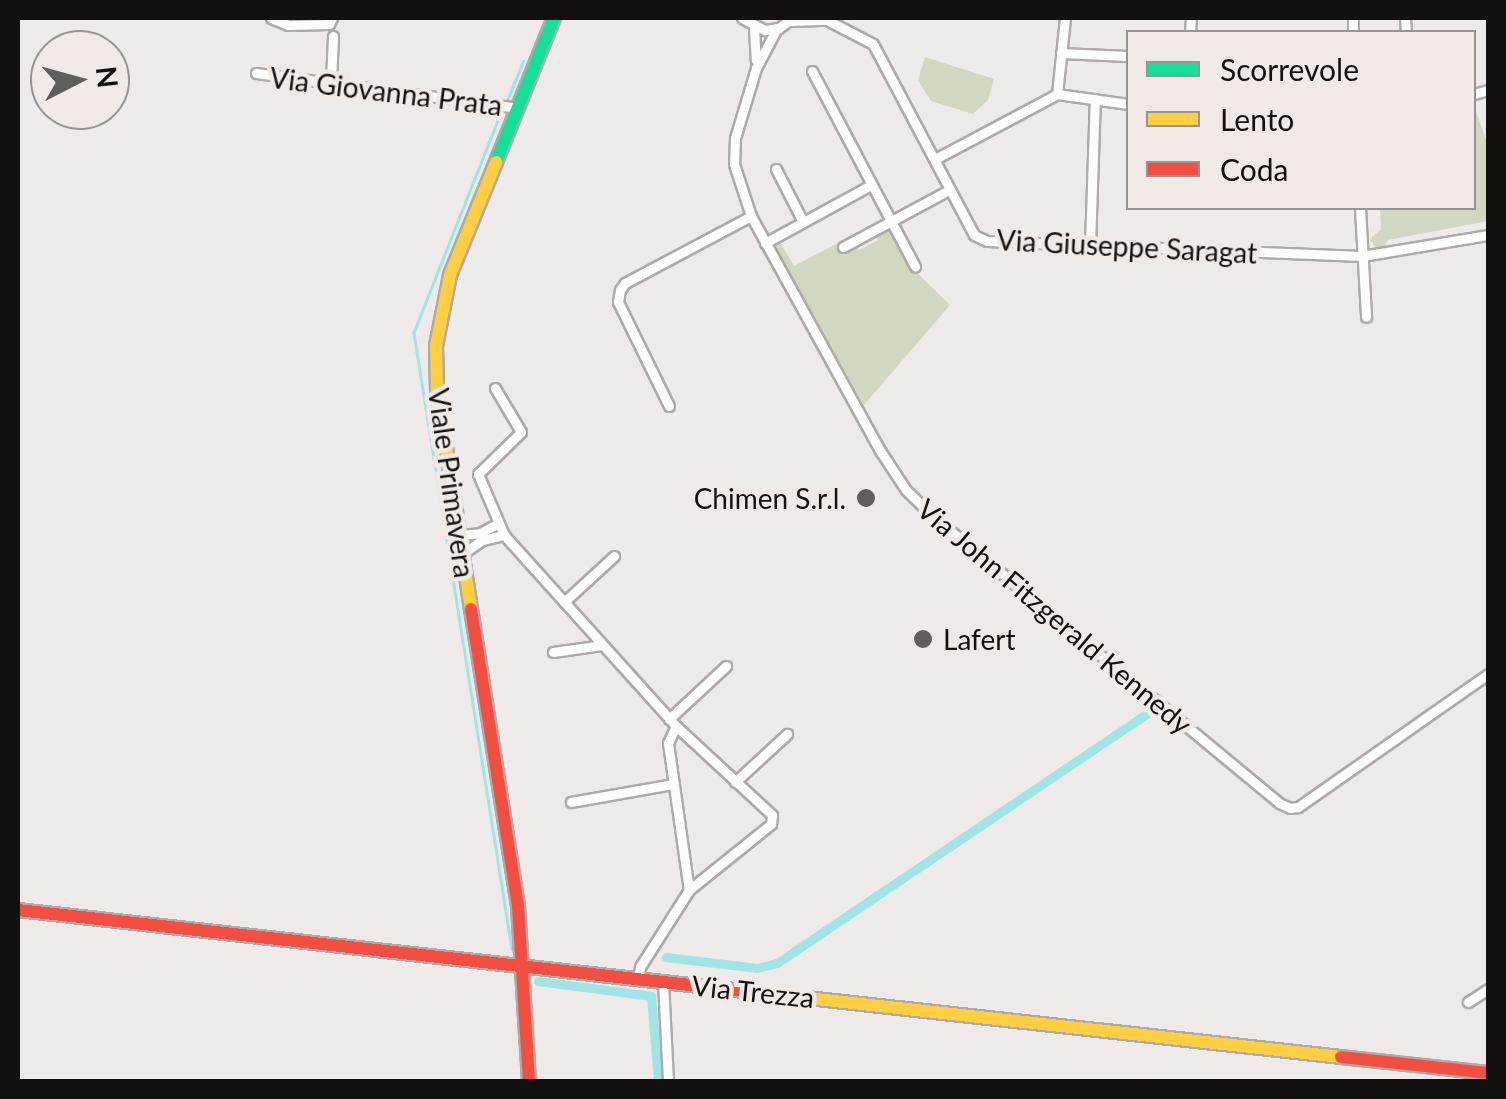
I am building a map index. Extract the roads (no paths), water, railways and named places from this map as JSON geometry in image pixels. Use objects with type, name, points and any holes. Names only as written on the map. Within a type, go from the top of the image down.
[{"type":"street","points":[[272,18],[288,25],[330,24],[332,18]]},
{"type":"street","name":"Viale Primavera","points":[[528,1082],[525,966],[437,389],[440,312],[450,275],[554,18]]},
{"type":"street","points":[[742,18],[754,27],[777,28],[791,19]]},
{"type":"street","points":[[1057,94],[1065,18]]},
{"type":"street","name":"Via Giuseppe Saragat","points":[[791,19],[825,19],[873,44],[974,235],[988,241],[1362,256],[1488,234]]},
{"type":"street","name":"Via John Fitzgerald Kennedy","points":[[754,27],[756,68]]},
{"type":"street","name":"Via John Fitzgerald Kennedy","points":[[777,28],[756,68],[735,138],[734,164],[750,216],[906,490],[1279,804],[1298,808],[1485,676]]},
{"type":"street","points":[[331,82],[333,36]]},
{"type":"street","points":[[1061,53],[1126,56]]},
{"type":"street","points":[[812,71],[915,266]]},
{"type":"street","name":"Via Giovanna Prata","points":[[256,73],[515,107]]},
{"type":"street","points":[[935,159],[1057,94],[1126,104]]},
{"type":"street","points":[[1090,246],[1095,99]]},
{"type":"street","points":[[776,169],[803,222]]},
{"type":"street","points":[[765,243],[872,185]]},
{"type":"street","points":[[843,247],[949,190]]},
{"type":"street","points":[[1360,210],[1366,317]]},
{"type":"street","points":[[669,406],[618,302],[620,290],[625,283],[750,216]]},
{"type":"street","points":[[494,388],[521,432],[478,474],[504,536],[673,723],[772,815],[771,824],[689,890],[640,967],[638,979]]},
{"type":"street","points":[[459,535],[480,533],[499,524]]},
{"type":"street","points":[[462,554],[482,540],[504,536]]},
{"type":"street","points":[[564,602],[614,556]]},
{"type":"street","points":[[552,652],[602,646]]},
{"type":"street","points":[[689,890],[668,743],[673,723],[726,666]]},
{"type":"street","points":[[1485,676],[1488,688]]},
{"type":"street","points":[[736,782],[786,734]]},
{"type":"street","points":[[571,802],[673,784]]},
{"type":"street","name":"Via Trezza","points":[[18,910],[1488,1074]]},
{"type":"street","points":[[663,982],[668,1082]]},
{"type":"street","points":[[1468,1002],[1488,989]]},
{"type":"waterway","points":[[507,101],[523,61]]},
{"type":"waterway","points":[[503,108],[414,333],[512,949]]},
{"type":"waterway","points":[[666,957],[757,968],[777,963],[1147,713]]},
{"type":"waterway","points":[[538,981],[651,996],[658,1082]]},
{"type":"place","name":"Chimen S.r.l.","points":[[866,498]]},
{"type":"place","name":"Lafert","points":[[923,639]]}]
